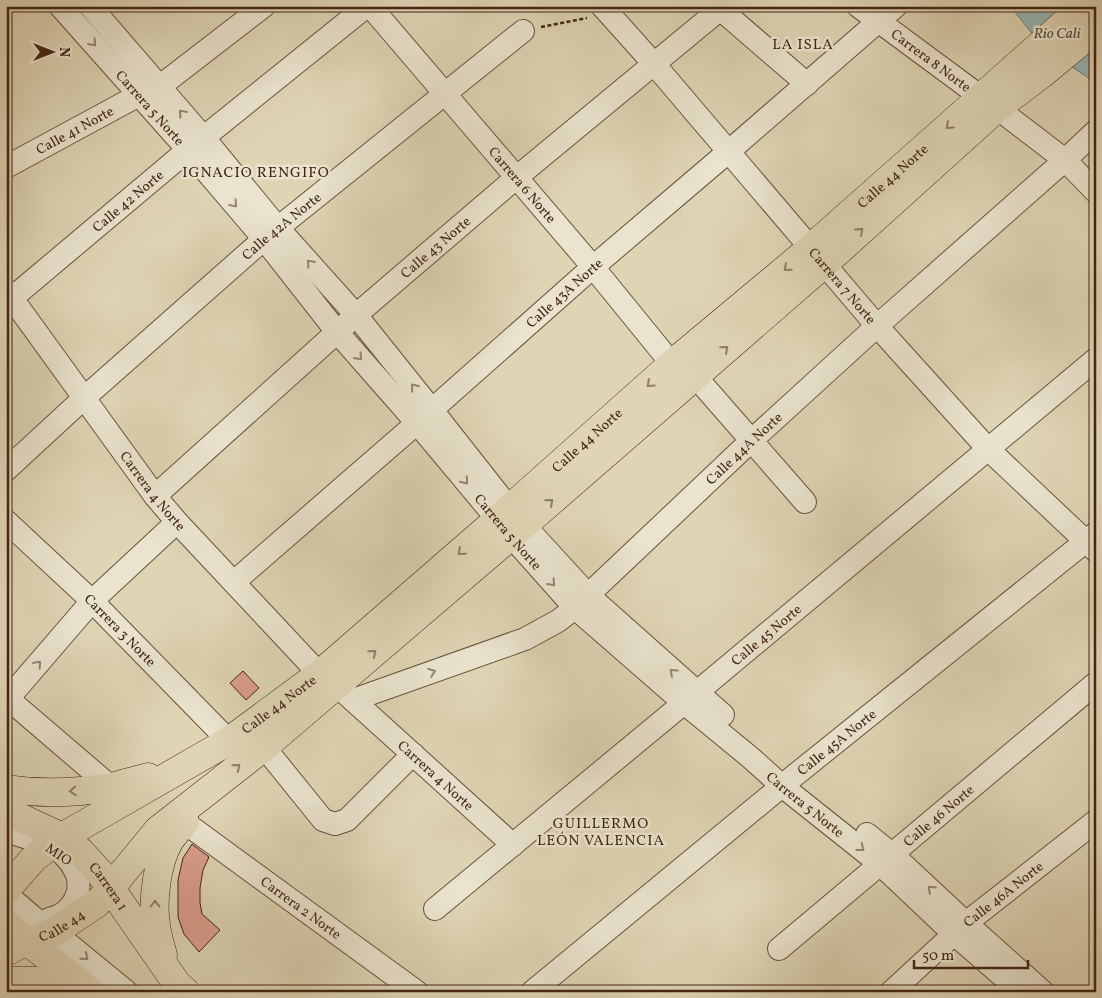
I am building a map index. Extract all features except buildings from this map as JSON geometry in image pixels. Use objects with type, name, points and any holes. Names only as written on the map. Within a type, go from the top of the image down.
[{"type":"main road","name":"Calle 44 Norte","points":[[1033,66],[1084,6]]},
{"type":"main road","name":"Calle 44 Norte","points":[[108,893],[158,830],[264,747],[337,686],[511,522],[817,256],[989,102],[1033,66],[1096,29]]},
{"type":"main road","name":"Calle 44 Norte","points":[[58,844],[203,756],[337,686]]},
{"type":"main road","points":[[6,789],[57,792],[111,787],[158,774],[203,756]]},
{"type":"main road","points":[[177,989],[163,955],[156,924],[155,894],[158,873],[170,841],[214,786]]},
{"type":"main road","name":"Carrera 1","points":[[6,811],[58,844],[81,852],[94,865],[108,893],[177,989]]},
{"type":"main road","points":[[6,890],[34,858],[58,844]]},
{"type":"main road","name":"Calle 44","points":[[30,936],[91,908],[108,893]]},
{"type":"main road","points":[[6,924],[30,936],[89,990]]},
{"type":"main road","points":[[6,981],[55,982],[89,990]]},
{"type":"street","name":"Carrera 5 Norte","points":[[60,6],[149,91],[196,144],[271,234],[336,332],[425,416]]},
{"type":"street","name":"Carrera 5 Norte","points":[[90,6],[149,91]]},
{"type":"street","name":"Calle 41 Norte","points":[[6,167],[149,91],[264,6]]},
{"type":"street","name":"Carrera 6 Norte","points":[[368,6],[593,267],[684,370],[752,440],[805,502]]},
{"type":"street","name":"Calle 42 Norte","points":[[8,297],[368,6]]},
{"type":"street","name":"Carrera 8 Norte","points":[[858,6],[1066,160],[1096,192]]},
{"type":"street","name":"Calle 43A Norte","points":[[234,582],[593,267],[896,6]]},
{"type":"street","name":"Calle 43 Norte","points":[[155,496],[336,332],[517,177],[722,8]]},
{"type":"street","points":[[722,8],[807,84]]},
{"type":"street","name":"Carrera 7 Norte","points":[[605,10],[654,64],[877,326],[988,449],[1093,542]]},
{"type":"street","name":"Calle 42A Norte","points":[[6,470],[84,398],[271,234],[523,31]]},
{"type":"street","name":"Calle 44A Norte","points":[[337,686],[525,639],[558,621],[877,326],[1066,160],[1096,131]]},
{"type":"street","name":"Carrera 5 Norte","points":[[271,234],[356,315],[425,416],[511,522],[581,601],[788,781],[886,859],[960,929],[1021,992]]},
{"type":"street","name":"Carrera 4 Norte","points":[[8,297],[155,496],[177,522],[312,666],[337,686],[513,845]]},
{"type":"street","name":"Calle 45 Norte","points":[[435,909],[691,698],[1096,359]]},
{"type":"street","name":"Carrera 3 Norte","points":[[6,521],[92,601],[230,741]]},
{"type":"street","points":[[111,787],[7,699],[92,601],[177,522]]},
{"type":"street","name":"Calle 45A Norte","points":[[532,992],[788,781],[1093,542]]},
{"type":"street","name":"Calle 46 Norte","points":[[780,949],[1096,683]]},
{"type":"street","points":[[264,747],[323,820],[334,824],[347,820],[413,754]]},
{"type":"street","name":"Carrera 2 Norte","points":[[184,822],[417,992]]},
{"type":"street","name":"Calle 46A Norte","points":[[890,992],[960,929],[1096,822]]},
{"type":"street","name":"MIO","points":[[6,831],[58,844]]},
{"type":"street","points":[[30,936],[45,919],[56,917],[67,911],[74,902],[78,890],[78,878],[74,867],[58,844]]},
{"type":"street","points":[[6,894],[30,936],[127,992]]},
{"type":"street","name":"Carrera 5 Norte","points":[[960,929],[1043,992]]},
{"type":"path","points":[[523,31],[605,10]]},
{"type":"water","name":"Rio Cali","points":[[1010,6],[1059,6],[1096,45],[1096,83],[1044,48]]},
{"type":"district","name":"LA ISLA","points":[[803,44]]},
{"type":"district","name":"IGNACIO RENGIFO","points":[[256,172]]},
{"type":"district","name":"GUILLERMO LEÓN VALENCIA","points":[[601,832]]}]
